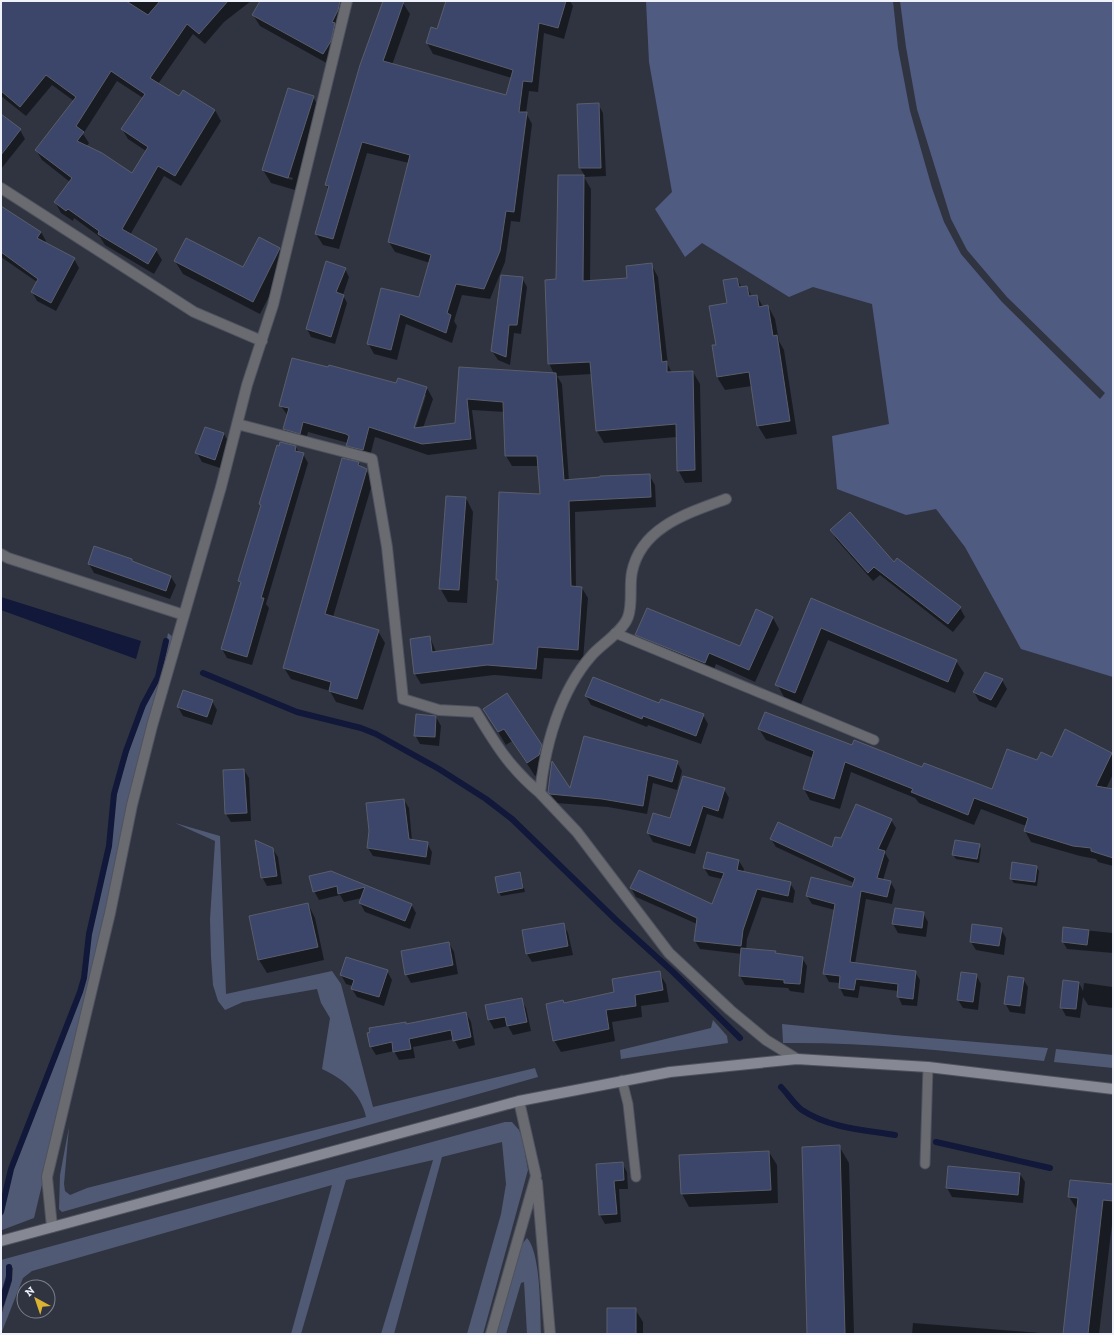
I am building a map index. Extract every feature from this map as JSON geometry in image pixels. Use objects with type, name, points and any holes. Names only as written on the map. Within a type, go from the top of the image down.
[{"type":"main road","points":[[1,1241],[519,1101],[670,1072],[797,1059],[928,1067],[1113,1089]]},
{"type":"street","points":[[52,1227],[47,1177],[110,913],[132,806],[152,726],[237,424],[273,305],[347,1]]},
{"type":"street","points":[[1,188],[194,312],[262,341]]},
{"type":"street","points":[[237,424],[372,459],[387,547],[403,699],[439,710],[476,712],[501,753],[521,776],[540,793],[577,832],[669,953],[730,1010],[766,1040],[797,1059]]},
{"type":"street","points":[[540,793],[542,777],[553,730],[560,709],[580,672],[592,656],[628,618],[632,572],[638,552],[649,539],[669,522],[726,499]]},
{"type":"street","points":[[1,554],[8,558],[184,615]]},
{"type":"street","points":[[519,1101],[536,1176],[550,1334]]},
{"type":"street","points":[[490,1334],[536,1176]]},
{"type":"lane","points":[[615,633],[874,740]]},
{"type":"lane","points":[[925,1164],[928,1067]]},
{"type":"lane","points":[[622,1080],[628,1104],[636,1177]]},
{"type":"shaded area","points":[[646,1],[893,1],[898,48],[910,111],[932,188],[944,222],[961,254],[1002,302],[1100,399],[1105,393],[1007,297],[967,250],[951,219],[917,109],[906,47],[900,1],[1113,1],[1113,677],[1021,649],[965,547],[936,509],[906,515],[837,489],[832,436],[889,424],[872,304],[813,287],[789,297],[702,243],[685,257],[655,209],[672,192],[649,62]]},
{"type":"shaded area","points":[[1,597],[141,641],[136,659],[1,610]]},
{"type":"shaded area","points":[[168,633],[173,637],[34,1218],[2,1230],[1,1222],[8,1182],[74,1014],[85,978],[91,934],[110,846],[115,794],[144,705],[160,678]]},
{"type":"shaded area","points":[[175,823],[220,836],[226,994],[332,971],[341,984],[373,1107],[535,1068],[538,1077],[62,1212],[59,1209],[60,1175],[69,1127],[64,1184],[65,1191],[70,1195],[87,1188],[366,1117],[360,1101],[350,1087],[337,1077],[322,1069],[330,1018],[321,1003],[317,989],[243,1002],[225,1010],[218,1001],[213,985],[210,919],[215,841]]},
{"type":"shaded area","points":[[713,1020],[727,1036],[728,1043],[621,1059],[620,1050],[711,1028]]},
{"type":"shaded area","points":[[782,1024],[1048,1048],[1044,1061],[881,1046],[783,1043]]},
{"type":"shaded area","points":[[1056,1049],[1113,1055],[1113,1068],[1054,1062]]},
{"type":"shaded area","points":[[505,1122],[512,1122],[519,1130],[522,1137],[528,1170],[483,1334],[467,1334],[501,1214],[506,1184],[502,1142],[442,1157],[394,1334],[381,1334],[433,1160],[346,1180],[301,1334],[291,1334],[332,1185],[32,1271],[23,1279],[16,1279],[16,1296],[1,1334],[1,1316],[12,1281],[13,1268],[9,1265],[1,1293],[1,1260]]},
{"type":"shaded area","points":[[527,1238],[532,1246],[537,1269],[540,1298],[541,1334],[527,1334],[524,1282],[521,1283],[506,1334],[496,1334],[522,1244]]},
{"type":"building","points":[[1,1],[126,1],[148,15],[160,1],[228,1],[199,34],[187,24],[150,78],[179,96],[183,90],[215,110],[175,176],[158,166],[122,229],[157,249],[148,264],[98,234],[99,231],[68,209],[66,211],[54,202],[72,178],[35,150],[76,97],[46,75],[20,107],[1,91]],"holes":[[[111,71],[145,94],[121,129],[148,147],[132,173],[102,153],[77,141],[84,132],[76,126]]]},
{"type":"building","points":[[260,1],[340,1],[338,10],[332,22],[335,23],[331,41],[323,54],[252,15]]},
{"type":"building","points":[[383,1],[404,1],[383,61],[506,95],[513,70],[426,43],[431,27],[437,29],[446,1],[566,1],[558,28],[539,23],[532,82],[523,81],[519,112],[527,112],[514,212],[506,211],[500,251],[484,289],[456,284],[447,313],[451,315],[446,333],[400,314],[391,350],[367,344],[381,288],[419,297],[431,255],[388,242],[410,155],[362,142],[333,239],[315,234],[329,186],[325,185],[360,65]]},
{"type":"building","points":[[288,88],[314,96],[288,178],[262,170]]},
{"type":"building","points":[[599,103],[601,168],[579,168],[577,104]]},
{"type":"building","points":[[1,114],[21,129],[1,155]]},
{"type":"building","points":[[558,175],[584,175],[583,281],[627,278],[626,266],[652,263],[662,362],[667,361],[667,372],[693,371],[695,470],[677,471],[676,424],[596,431],[590,362],[548,364],[545,280],[556,279]]},
{"type":"building","points":[[1,206],[41,232],[37,238],[75,258],[51,303],[31,292],[38,279],[1,252]]},
{"type":"building","points":[[259,237],[280,248],[253,302],[174,261],[186,238],[243,267]]},
{"type":"building","points":[[326,261],[346,268],[336,292],[344,295],[331,337],[306,329]]},
{"type":"building","points":[[501,275],[523,277],[517,325],[509,325],[506,357],[491,351]]},
{"type":"building","points":[[737,278],[739,287],[747,286],[749,296],[757,295],[759,307],[768,305],[773,336],[777,335],[790,421],[757,426],[749,372],[717,377],[712,345],[716,345],[709,306],[727,303],[723,280]]},
{"type":"building","points":[[292,358],[328,367],[329,365],[396,383],[398,378],[427,387],[414,428],[455,423],[459,367],[556,373],[564,480],[600,476],[650,474],[651,497],[569,501],[571,586],[582,587],[578,650],[538,647],[536,669],[487,665],[414,674],[410,639],[430,636],[432,652],[493,644],[498,580],[496,580],[499,492],[540,494],[537,456],[505,456],[503,402],[467,399],[471,439],[422,444],[369,427],[363,450],[346,446],[349,436],[346,434],[303,422],[300,434],[283,429],[289,408],[279,406]]},
{"type":"building","points":[[205,427],[224,433],[215,460],[195,453]]},
{"type":"building","points":[[280,442],[296,446],[295,451],[304,453],[261,598],[264,598],[247,657],[221,649],[241,582],[238,581],[261,505],[259,504],[277,445],[279,446]]},
{"type":"building","points":[[342,458],[359,462],[358,465],[367,469],[325,614],[379,630],[357,699],[329,691],[331,682],[283,668]]},
{"type":"building","points":[[446,496],[466,497],[459,590],[439,589]]},
{"type":"building","points":[[850,512],[894,562],[897,558],[961,607],[948,624],[874,567],[868,573],[830,530]]},
{"type":"building","points":[[94,546],[132,559],[132,561],[171,576],[166,591],[88,564]]},
{"type":"building","points":[[811,598],[957,660],[948,682],[821,628],[795,693],[775,685]]},
{"type":"building","points":[[647,608],[740,646],[756,609],[773,617],[749,670],[709,653],[705,663],[635,635]]},
{"type":"building","points":[[985,672],[1003,679],[991,700],[973,692]]},
{"type":"building","points":[[593,677],[659,703],[661,699],[704,714],[696,736],[643,716],[642,719],[585,696]]},
{"type":"building","points":[[183,690],[213,700],[207,717],[177,707]]},
{"type":"building","points":[[507,693],[542,745],[539,755],[527,763],[504,729],[498,732],[483,709]]},
{"type":"building","points":[[765,712],[852,745],[854,740],[922,767],[924,763],[992,789],[1007,749],[1037,760],[1041,752],[1052,757],[1065,729],[1112,753],[1096,786],[1113,789],[1113,858],[1091,851],[1091,848],[1073,846],[1024,831],[1028,818],[974,798],[968,815],[911,792],[913,789],[845,762],[834,799],[803,789],[814,751],[758,729]]},
{"type":"building","points":[[416,714],[436,716],[435,737],[414,736]]},
{"type":"building","points":[[584,736],[678,761],[672,782],[648,775],[643,806],[602,799],[550,794],[548,792],[552,761],[570,788]]},
{"type":"building","points":[[244,769],[247,813],[225,814],[223,770]]},
{"type":"building","points":[[683,776],[725,788],[718,811],[703,806],[690,846],[647,833],[653,813],[670,818]]},
{"type":"building","points":[[404,799],[409,839],[428,842],[426,857],[367,848],[369,831],[366,803]]},
{"type":"building","points":[[856,804],[892,819],[878,849],[885,851],[877,878],[891,881],[887,897],[861,891],[850,962],[916,971],[913,999],[897,997],[898,984],[856,979],[854,990],[839,988],[840,976],[823,974],[835,904],[806,896],[811,877],[852,887],[855,878],[770,839],[778,822],[832,847],[835,837],[841,838]]},
{"type":"building","points":[[255,840],[273,848],[277,876],[261,878]]},
{"type":"building","points":[[955,840],[980,844],[977,859],[952,855]]},
{"type":"building","points":[[707,852],[739,860],[737,870],[791,882],[788,896],[757,889],[743,930],[741,946],[694,941],[697,918],[630,888],[639,870],[712,904],[724,873],[703,868]]},
{"type":"building","points":[[1012,862],[1037,866],[1035,882],[1010,879]]},
{"type":"building","points":[[331,871],[412,904],[405,921],[359,903],[365,887],[338,894],[337,886],[313,892],[309,876]]},
{"type":"building","points":[[520,872],[523,888],[498,893],[495,877]]},
{"type":"building","points":[[308,903],[318,947],[258,960],[249,916]]},
{"type":"building","points":[[895,908],[924,912],[922,928],[892,924]]},
{"type":"building","points":[[564,923],[568,946],[526,954],[522,930]]},
{"type":"building","points":[[972,924],[1002,928],[999,946],[970,942]]},
{"type":"building","points":[[1063,927],[1089,930],[1087,945],[1062,942]]},
{"type":"building","points":[[449,942],[453,965],[405,975],[401,951]]},
{"type":"building","points":[[741,948],[776,951],[775,953],[803,957],[800,984],[784,983],[784,980],[739,976]]},
{"type":"building","points":[[346,957],[388,970],[379,997],[351,989],[354,980],[340,975]]},
{"type":"building","points":[[660,971],[663,990],[635,995],[636,1006],[606,1010],[609,1029],[553,1041],[546,1004],[563,1000],[564,1003],[614,992],[612,979]]},
{"type":"building","points":[[961,972],[977,974],[973,1002],[957,1000]]},
{"type":"building","points":[[1008,976],[1024,978],[1020,1006],[1004,1004]]},
{"type":"building","points":[[1063,980],[1079,982],[1076,1009],[1060,1008]]},
{"type":"building","points":[[522,998],[527,1022],[507,1026],[505,1017],[488,1020],[485,1005]]},
{"type":"building","points":[[466,1012],[471,1037],[453,1041],[451,1030],[409,1039],[411,1049],[393,1052],[392,1042],[370,1047],[367,1033],[370,1032],[369,1028],[406,1022],[406,1024]]},
{"type":"building","points":[[840,1145],[845,1334],[807,1334],[802,1147]]},
{"type":"building","points":[[769,1151],[771,1190],[681,1194],[679,1155]]},
{"type":"building","points":[[623,1162],[624,1180],[614,1181],[617,1214],[599,1215],[596,1164]]},
{"type":"building","points":[[948,1166],[1020,1173],[1018,1195],[946,1188]]},
{"type":"building","points":[[1070,1180],[1113,1184],[1113,1201],[1103,1200],[1088,1334],[1063,1334],[1078,1198],[1068,1197]]},
{"type":"building","points":[[607,1308],[636,1308],[636,1334],[607,1334]]},
{"type":"waterway","points":[[1,1212],[11,1169],[80,992],[84,978],[89,934],[109,846],[114,794],[126,751],[143,705],[158,677],[166,641]]},
{"type":"waterway","points":[[203,673],[297,712],[361,728],[376,734],[439,769],[486,799],[512,819],[616,920],[672,971],[740,1038]]},
{"type":"waterway","points":[[781,1087],[796,1105],[812,1116],[835,1125],[895,1135]]},
{"type":"waterway","points":[[936,1142],[1050,1168]]},
{"type":"waterway","points":[[1,1304],[9,1279],[9,1267]]}]
